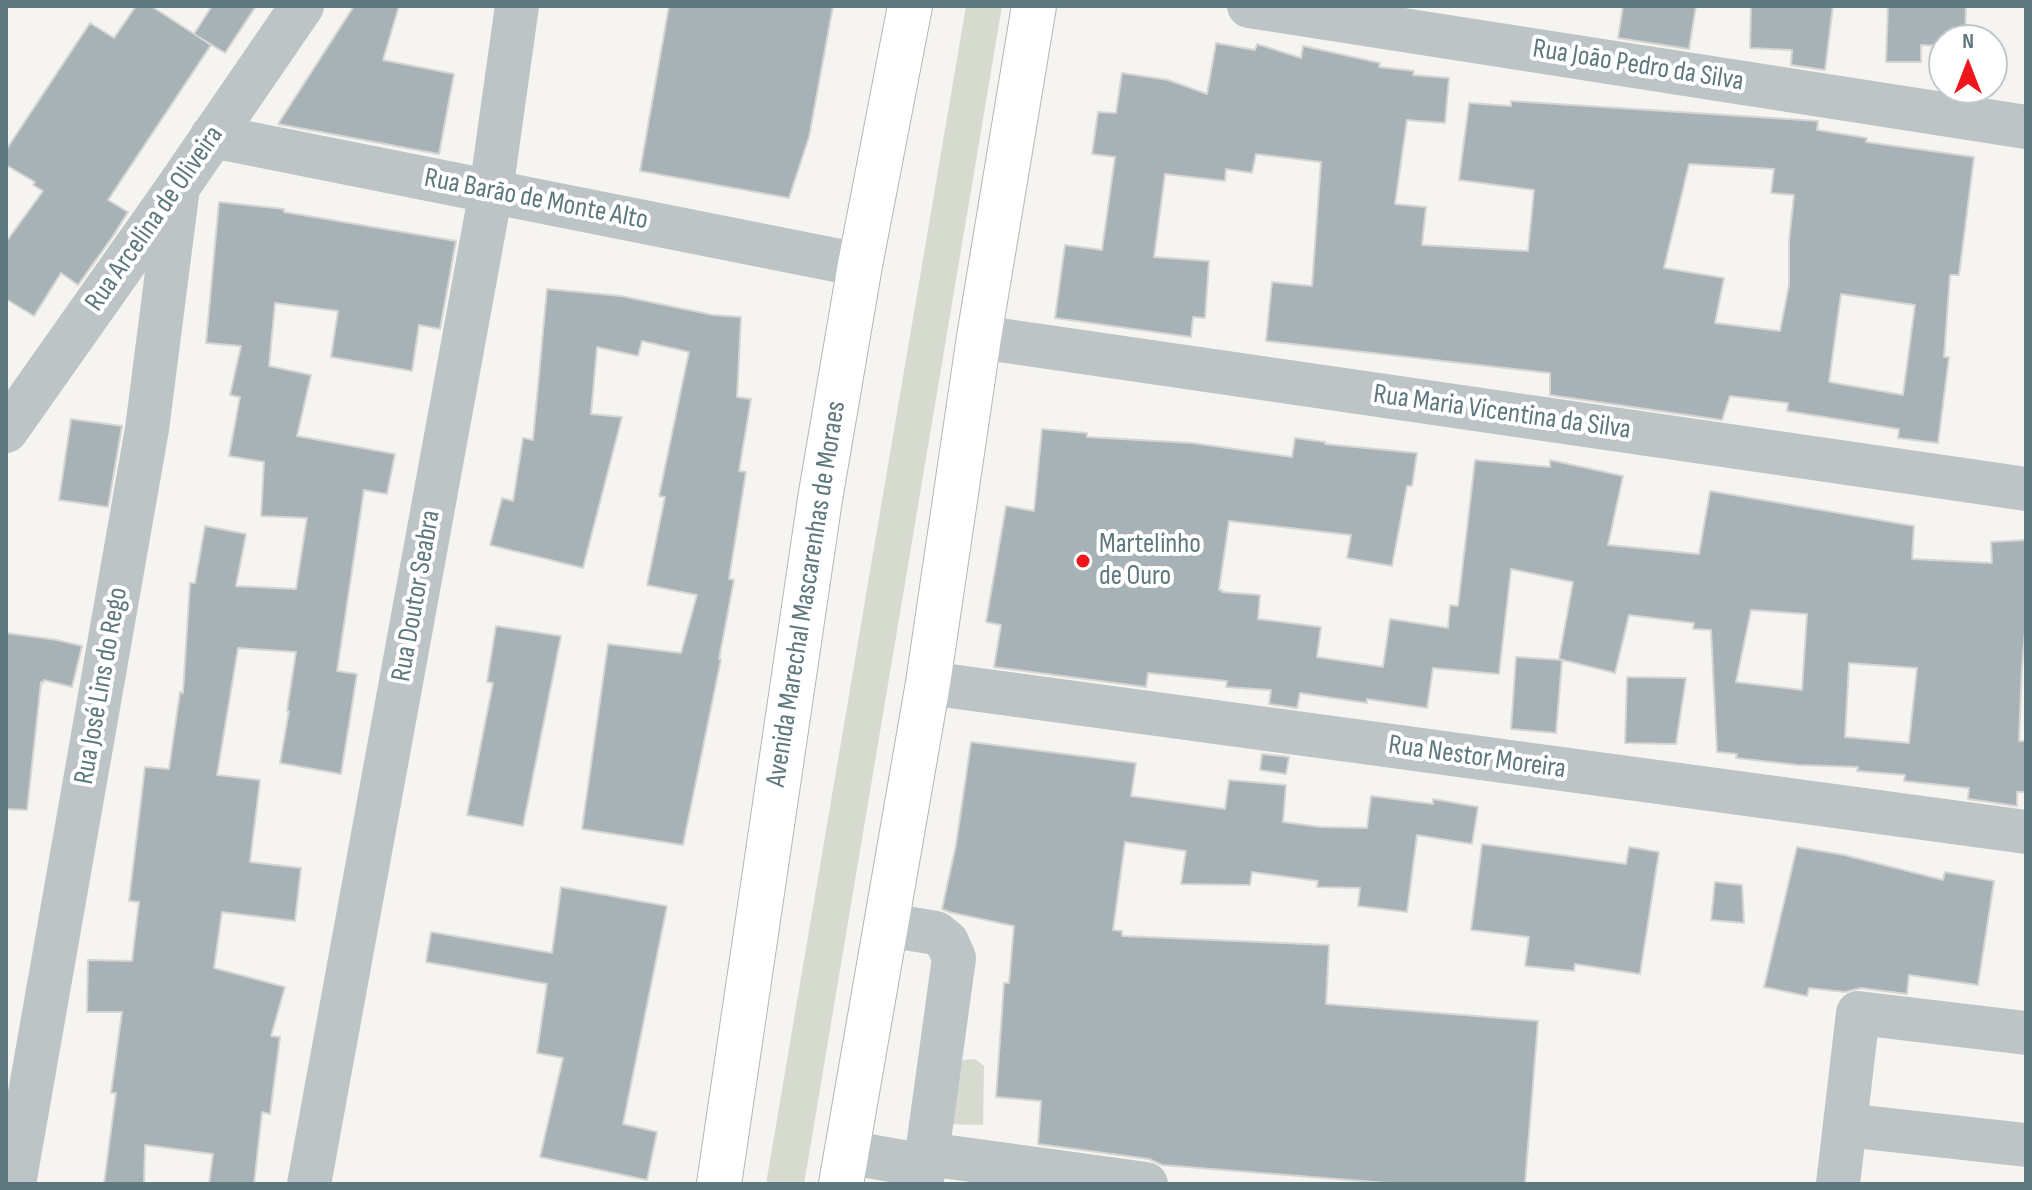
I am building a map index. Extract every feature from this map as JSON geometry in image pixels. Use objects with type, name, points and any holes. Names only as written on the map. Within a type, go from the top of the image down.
[{"type":"highway","name":"Avenida Marechal Mascarenhas de Moraes","points":[[719,1184],[820,499],[860,265],[910,6]]},
{"type":"highway","points":[[844,1168],[928,683],[979,337],[1034,6]]},
{"type":"street","name":"Rua Arcelina de Oliveira","points":[[6,431],[302,6]]},
{"type":"street","name":"Rua Doutor Seabra","points":[[309,1184],[491,191],[517,6]]},
{"type":"street","name":"Rua João Pedro da Silva","points":[[1249,6],[2026,127]]},
{"type":"street","name":"Rua Barão de Monte Alto","points":[[212,136],[860,265]]},
{"type":"street","name":"Rua José Lins do Rego","points":[[14,1184],[147,429],[178,187]]},
{"type":"street","name":"Rua Maria Vicentina da Silva","points":[[979,337],[2026,489]]},
{"type":"street","name":"Rua Nestor Moreira","points":[[928,683],[2026,832]]},
{"type":"street","points":[[887,925],[936,933],[947,942],[954,958],[924,1168]]},
{"type":"street","points":[[1838,1184],[1858,1013],[2026,1033]]},
{"type":"street","points":[[1845,1125],[2026,1145]]},
{"type":"street","points":[[844,1168],[924,1168],[1146,1184]]},
{"type":"shaded area","points":[[966,6],[1002,6],[804,1184],[766,1184]]},
{"type":"shaded area","points":[[975,1059],[984,1066],[983,1125],[943,1124],[938,1069]]},
{"type":"building","points":[[136,6],[151,6],[211,45],[108,200],[128,212],[113,236],[78,285],[61,273],[34,316],[6,299],[6,242],[43,191],[33,185],[35,182],[6,165],[6,150],[90,23],[114,38]]},
{"type":"building","points":[[212,6],[256,6],[225,53],[194,34]]},
{"type":"building","points":[[354,6],[399,6],[383,60],[454,74],[439,154],[278,124]]},
{"type":"building","points":[[669,6],[833,6],[809,137],[789,198],[640,171]]},
{"type":"building","points":[[1623,6],[1696,6],[1689,49],[1618,38]]},
{"type":"building","points":[[1751,6],[1833,6],[1825,70],[1791,65],[1792,50],[1750,48]]},
{"type":"building","points":[[1888,6],[1966,6],[1965,24],[1928,24],[1928,45],[1921,45],[1921,62],[1886,62]]},
{"type":"building","points":[[1216,43],[1255,50],[1257,44],[1301,58],[1303,46],[1380,63],[1379,67],[1414,71],[1413,75],[1449,78],[1445,123],[1407,120],[1395,204],[1426,207],[1422,245],[1528,251],[1534,190],[1459,180],[1469,103],[1511,106],[1511,101],[1818,121],[1817,130],[1867,138],[1866,142],[1974,157],[1959,275],[1950,275],[1944,357],[1949,357],[1938,443],[1898,438],[1899,429],[1787,411],[1788,403],[1730,396],[1722,420],[1550,395],[1550,373],[1266,341],[1272,282],[1312,286],[1321,162],[1256,154],[1252,173],[1226,169],[1225,181],[1165,174],[1154,257],[1209,261],[1205,318],[1193,317],[1191,337],[1055,318],[1065,245],[1102,250],[1115,157],[1092,154],[1098,112],[1116,113],[1122,73],[1168,80],[1207,94]],"holes":[[[1689,164],[1774,169],[1771,193],[1794,195],[1789,241],[1789,285],[1780,331],[1715,323],[1724,278],[1664,268]],[[1841,294],[1915,305],[1903,395],[1829,382]]]},
{"type":"building","points":[[219,202],[284,209],[284,212],[456,241],[440,329],[419,325],[412,371],[331,357],[338,311],[275,303],[269,366],[311,375],[297,436],[395,454],[387,494],[364,490],[337,671],[357,674],[341,774],[280,763],[296,652],[238,648],[217,775],[260,780],[250,862],[301,868],[295,921],[222,912],[214,968],[285,987],[271,1036],[280,1037],[270,1114],[262,1112],[254,1184],[209,1184],[213,1154],[145,1145],[144,1184],[104,1184],[116,1093],[111,1093],[122,1012],[87,1012],[88,960],[132,961],[139,902],[129,901],[145,767],[169,769],[180,692],[183,693],[190,583],[195,583],[205,526],[246,534],[236,586],[296,589],[307,518],[261,516],[264,462],[229,456],[240,397],[230,395],[241,346],[206,343]]},
{"type":"building","points":[[547,289],[621,296],[713,315],[741,317],[737,397],[751,399],[739,471],[746,472],[729,579],[734,580],[721,659],[683,845],[582,829],[608,644],[681,653],[697,595],[647,585],[665,497],[659,496],[689,352],[642,341],[638,356],[597,347],[591,414],[622,417],[583,568],[490,545],[502,498],[513,501],[523,438],[533,440]]},
{"type":"building","points":[[71,419],[122,426],[108,507],[59,500]]},
{"type":"building","points":[[1042,429],[1087,433],[1087,437],[1192,443],[1292,457],[1295,438],[1417,453],[1412,486],[1407,486],[1392,566],[1347,558],[1351,535],[1229,521],[1219,590],[1260,595],[1258,619],[1321,627],[1317,657],[1383,667],[1390,619],[1448,628],[1450,605],[1458,606],[1475,460],[1550,467],[1550,460],[1623,476],[1608,545],[1699,554],[1710,491],[1914,526],[1912,559],[1992,563],[1991,542],[2026,540],[2026,621],[2019,741],[2026,741],[2026,792],[2017,792],[2017,806],[1968,799],[1969,788],[1904,781],[1905,775],[1857,771],[1858,767],[1798,765],[1736,758],[1737,754],[1717,752],[1711,630],[1693,629],[1694,623],[1629,615],[1615,673],[1559,659],[1573,582],[1511,569],[1499,674],[1433,668],[1427,708],[1300,693],[1297,708],[1269,704],[1271,690],[1226,687],[1227,681],[1148,673],[1146,687],[994,667],[1001,625],[986,622],[1006,506],[1034,511]],"holes":[[[1751,610],[1807,614],[1802,690],[1736,682]],[[1849,663],[1917,668],[1909,743],[1845,737]]]},
{"type":"building","points":[[496,626],[561,636],[523,826],[467,815],[493,683],[487,682]]},
{"type":"building","points":[[6,633],[82,646],[72,687],[44,680],[41,682],[27,810],[6,809]]},
{"type":"building","points":[[1516,657],[1562,660],[1556,733],[1511,729]]},
{"type":"building","points":[[1627,677],[1686,678],[1676,744],[1625,743]]},
{"type":"building","points":[[971,742],[1136,763],[1131,796],[1225,809],[1229,780],[1286,785],[1283,822],[1320,827],[1367,828],[1371,796],[1433,804],[1433,799],[1478,807],[1472,844],[1417,835],[1407,912],[1358,906],[1360,888],[1317,887],[1318,881],[1252,872],[1250,885],[1181,884],[1186,851],[1125,842],[1113,930],[1122,931],[1122,936],[1329,945],[1326,1004],[1538,1021],[1525,1184],[1400,1184],[1162,1165],[1149,1159],[1038,1144],[1041,1101],[996,1097],[1004,983],[1009,983],[1014,926],[942,909],[956,845]]},
{"type":"building","points":[[1262,754],[1289,757],[1286,774],[1260,770]]},
{"type":"building","points":[[1482,844],[1626,864],[1629,847],[1659,852],[1640,974],[1575,964],[1574,971],[1525,966],[1529,937],[1471,930]]},
{"type":"building","points":[[1797,847],[1844,855],[1943,880],[1945,872],[1994,881],[1978,985],[1909,975],[1907,994],[1861,988],[1845,992],[1809,988],[1807,996],[1764,987]]},
{"type":"building","points":[[1715,882],[1742,885],[1744,923],[1711,920]]},
{"type":"building","points":[[561,887],[667,906],[623,1124],[657,1132],[647,1180],[540,1157],[563,1058],[537,1053],[547,984],[426,962],[431,932],[552,953]]},
{"type":"place","name":"Martelinho de Ouro","points":[[1083,561]]}]
